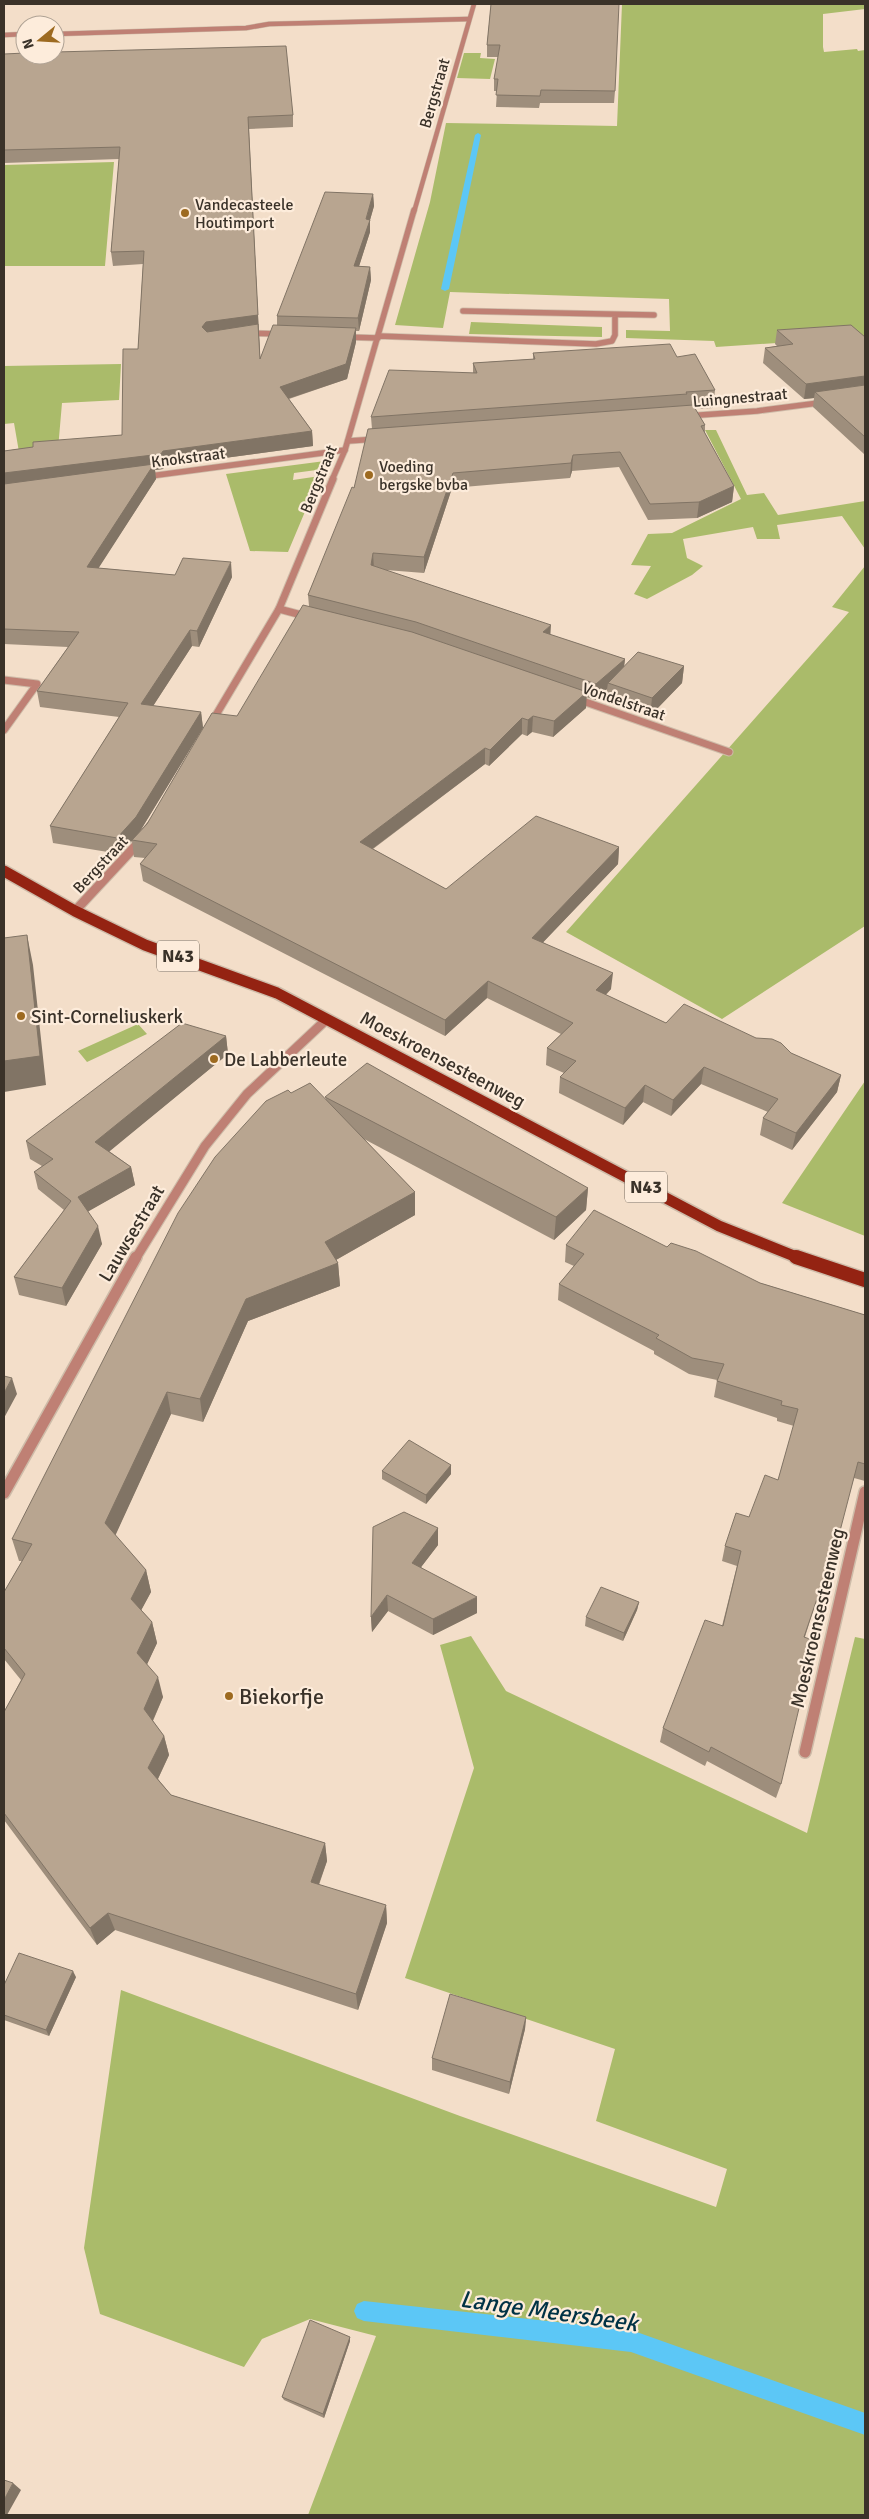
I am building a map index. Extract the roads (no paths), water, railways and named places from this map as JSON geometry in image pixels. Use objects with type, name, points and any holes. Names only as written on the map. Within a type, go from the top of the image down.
[{"type":"main road","name":"Moeskroensesteenweg","points":[[4,871],[32,885],[75,911],[145,945],[278,993],[719,1226],[817,1265],[865,1280]]},
{"type":"street","name":"Bergstraat","points":[[204,736],[279,609],[345,450],[474,4]]},
{"type":"street","points":[[65,34],[246,28],[269,24],[469,19]]},
{"type":"street","points":[[462,310],[654,315]]},
{"type":"street","points":[[338,336],[596,344],[612,341],[615,335],[615,315]]},
{"type":"street","points":[[241,334],[289,334]]},
{"type":"street","name":"Luingnestraat","points":[[678,416],[757,411],[837,400]]},
{"type":"street","points":[[348,441],[386,438]]},
{"type":"street","name":"Knokstraat","points":[[138,478],[345,450]]},
{"type":"street","points":[[279,609],[318,619]]},
{"type":"street","points":[[4,680],[37,684],[4,730]]},
{"type":"street","name":"Vondelstraat","points":[[562,694],[729,752]]},
{"type":"street","name":"Bergstraat","points":[[75,911],[114,871],[149,828]]},
{"type":"street","name":"Lauwsestraat","points":[[4,1493],[152,1229],[205,1146],[247,1094],[327,1019]]},
{"type":"street","name":"Moeskroensesteenweg","points":[[805,1752],[865,1492]]},
{"type":"waterway","points":[[445,289],[478,135]]},
{"type":"waterway","name":"Lange Meersbeek","points":[[364,2311],[631,2341],[865,2424]]},
{"type":"place","name":"Vandecasteele Houtimport","points":[[185,213]]},
{"type":"place","name":"Voeding bergske bvba","points":[[369,475]]},
{"type":"place","name":"Sint-Corneliuskerk","points":[[21,1016]]},
{"type":"place","name":"De Labberleute","points":[[214,1059]]},
{"type":"place","name":"Biekorfje","points":[[229,1696]]}]
